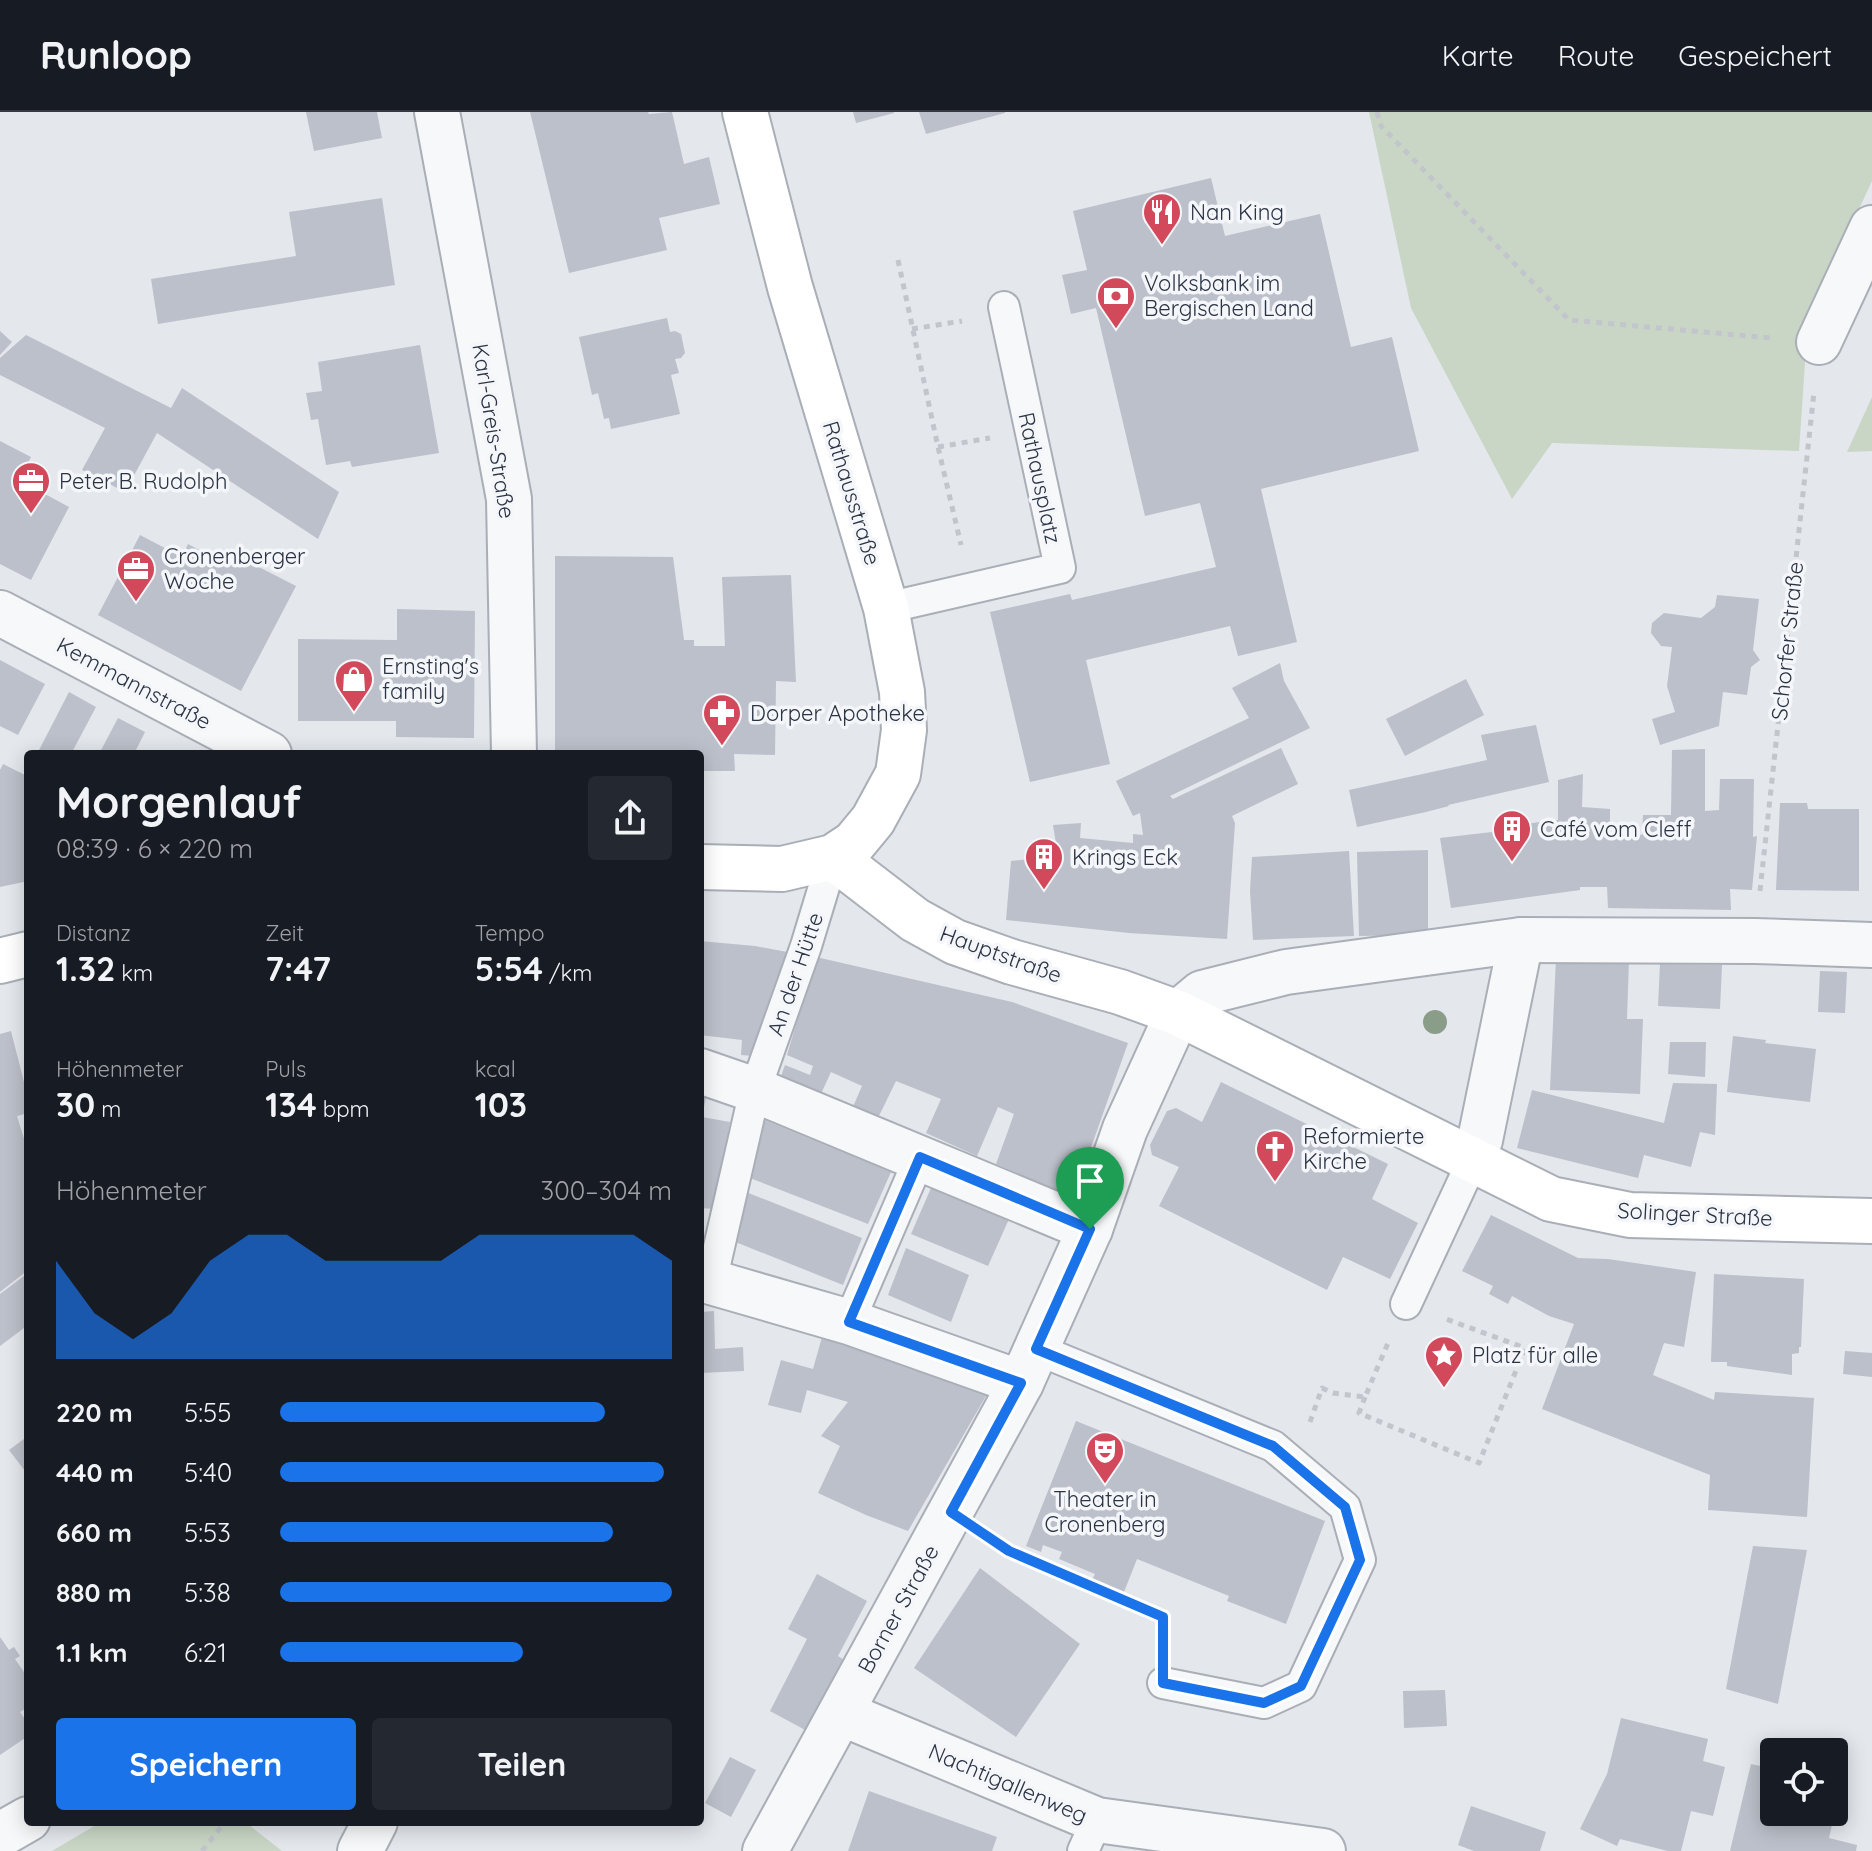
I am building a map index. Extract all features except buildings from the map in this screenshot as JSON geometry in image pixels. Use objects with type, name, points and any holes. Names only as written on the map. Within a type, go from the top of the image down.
[{"type":"main road","name":"Rathausstraße","points":[[745,112],[790,287],[886,608],[902,692],[904,730],[898,774],[873,820],[854,843],[833,857]]},
{"type":"main road","points":[[704,867],[782,869],[833,857]]},
{"type":"main road","name":"Hauptstraße","points":[[833,857],[915,920],[955,942],[1012,962],[1120,992],[1178,1013]]},
{"type":"main road","points":[[0,961],[24,955]]},
{"type":"main road","name":"Solinger Straße","points":[[1178,1013],[1551,1199],[1630,1215],[1872,1221]]},
{"type":"street","name":"Karl-Greis-Straße","points":[[437,112],[509,499],[514,750]]},
{"type":"street","points":[[1819,342],[1872,228]]},
{"type":"street","name":"Kemmannstraße","points":[[0,613],[261,750]]},
{"type":"street","points":[[1473,1160],[1480,1140],[1521,940]]},
{"type":"street","points":[[1178,1013],[1202,993],[1286,972],[1521,940],[1872,945]]},
{"type":"street","name":"Borner Straße","points":[[765,1851],[1029,1366],[1090,1229],[1125,1129],[1178,1013]]},
{"type":"street","points":[[704,1072],[755,1090],[1090,1229]]},
{"type":"street","name":"An der Hütte","points":[[705,1283],[1029,1366]]},
{"type":"street","name":"Nachtigallenweg","points":[[841,1713],[1090,1836],[1323,1851]]},
{"type":"street","points":[[0,1835],[24,1821]]},
{"type":"street","points":[[360,1851],[373,1826]]},
{"type":"lane","name":"Rathausplatz","points":[[886,608],[1060,568],[1004,307]]},
{"type":"lane","name":"An der Hütte","points":[[705,1283],[755,1090],[806,946],[833,857]]},
{"type":"lane","points":[[849,1322],[920,1157]]},
{"type":"lane","points":[[1406,1304],[1473,1160]]},
{"type":"lane","points":[[1029,1366],[1273,1446],[1345,1507],[1360,1560],[1301,1686],[1264,1703],[1163,1683]]},
{"type":"path","points":[[1377,112],[1381,126],[1569,320],[1819,342]]},
{"type":"path","points":[[898,260],[972,589]]},
{"type":"path","points":[[912,329],[948,323]]},
{"type":"path","name":"Schorfer Straße","points":[[1755,941],[1819,342]]},
{"type":"path","points":[[938,447],[960,444]]},
{"type":"path","points":[[1406,1304],[1525,1348],[1479,1463],[1359,1413],[1406,1304]]},
{"type":"path","points":[[1333,1393],[1365,1397]]},
{"type":"path","points":[[951,1512],[1009,1551],[1163,1617],[1163,1683]]},
{"type":"path","points":[[202,1851],[222,1826]]},
{"type":"green space","points":[[1369,112],[1872,112],[1872,181],[1808,319],[1799,451],[1552,443],[1512,499],[1411,308]]},
{"type":"green space","points":[[1872,397],[1872,451],[1847,452]]},
{"type":"green space","points":[[94,1826],[250,1826],[282,1851],[52,1851]]},
{"type":"place","name":"Nan King","points":[[1162,246]]},
{"type":"place","name":"Volksbank im Bergischen Land","points":[[1116,330]]},
{"type":"place","name":"Peter B. Rudolph","points":[[31,515]]},
{"type":"place","name":"Cronenberger Woche","points":[[136,603]]},
{"type":"place","name":"Ernsting's family","points":[[354,713]]},
{"type":"place","name":"Dorper Apotheke","points":[[722,747]]},
{"type":"place","name":"Café vom Cleff","points":[[1512,863]]},
{"type":"place","name":"Krings Eck","points":[[1044,891]]},
{"type":"place","name":"Reformierte Kirche","points":[[1275,1183]]},
{"type":"place","name":"Platz für alle","points":[[1444,1389]]},
{"type":"place","name":"Theater in Cronenberg","points":[[1105,1485]]},
{"type":"route","points":[[920,1157],[1090,1229],[1036,1349],[1273,1446],[1345,1507],[1360,1560],[1301,1686],[1264,1703],[1163,1683],[1163,1617],[1009,1551],[951,1512],[1021,1383],[849,1322],[920,1157]]}]
